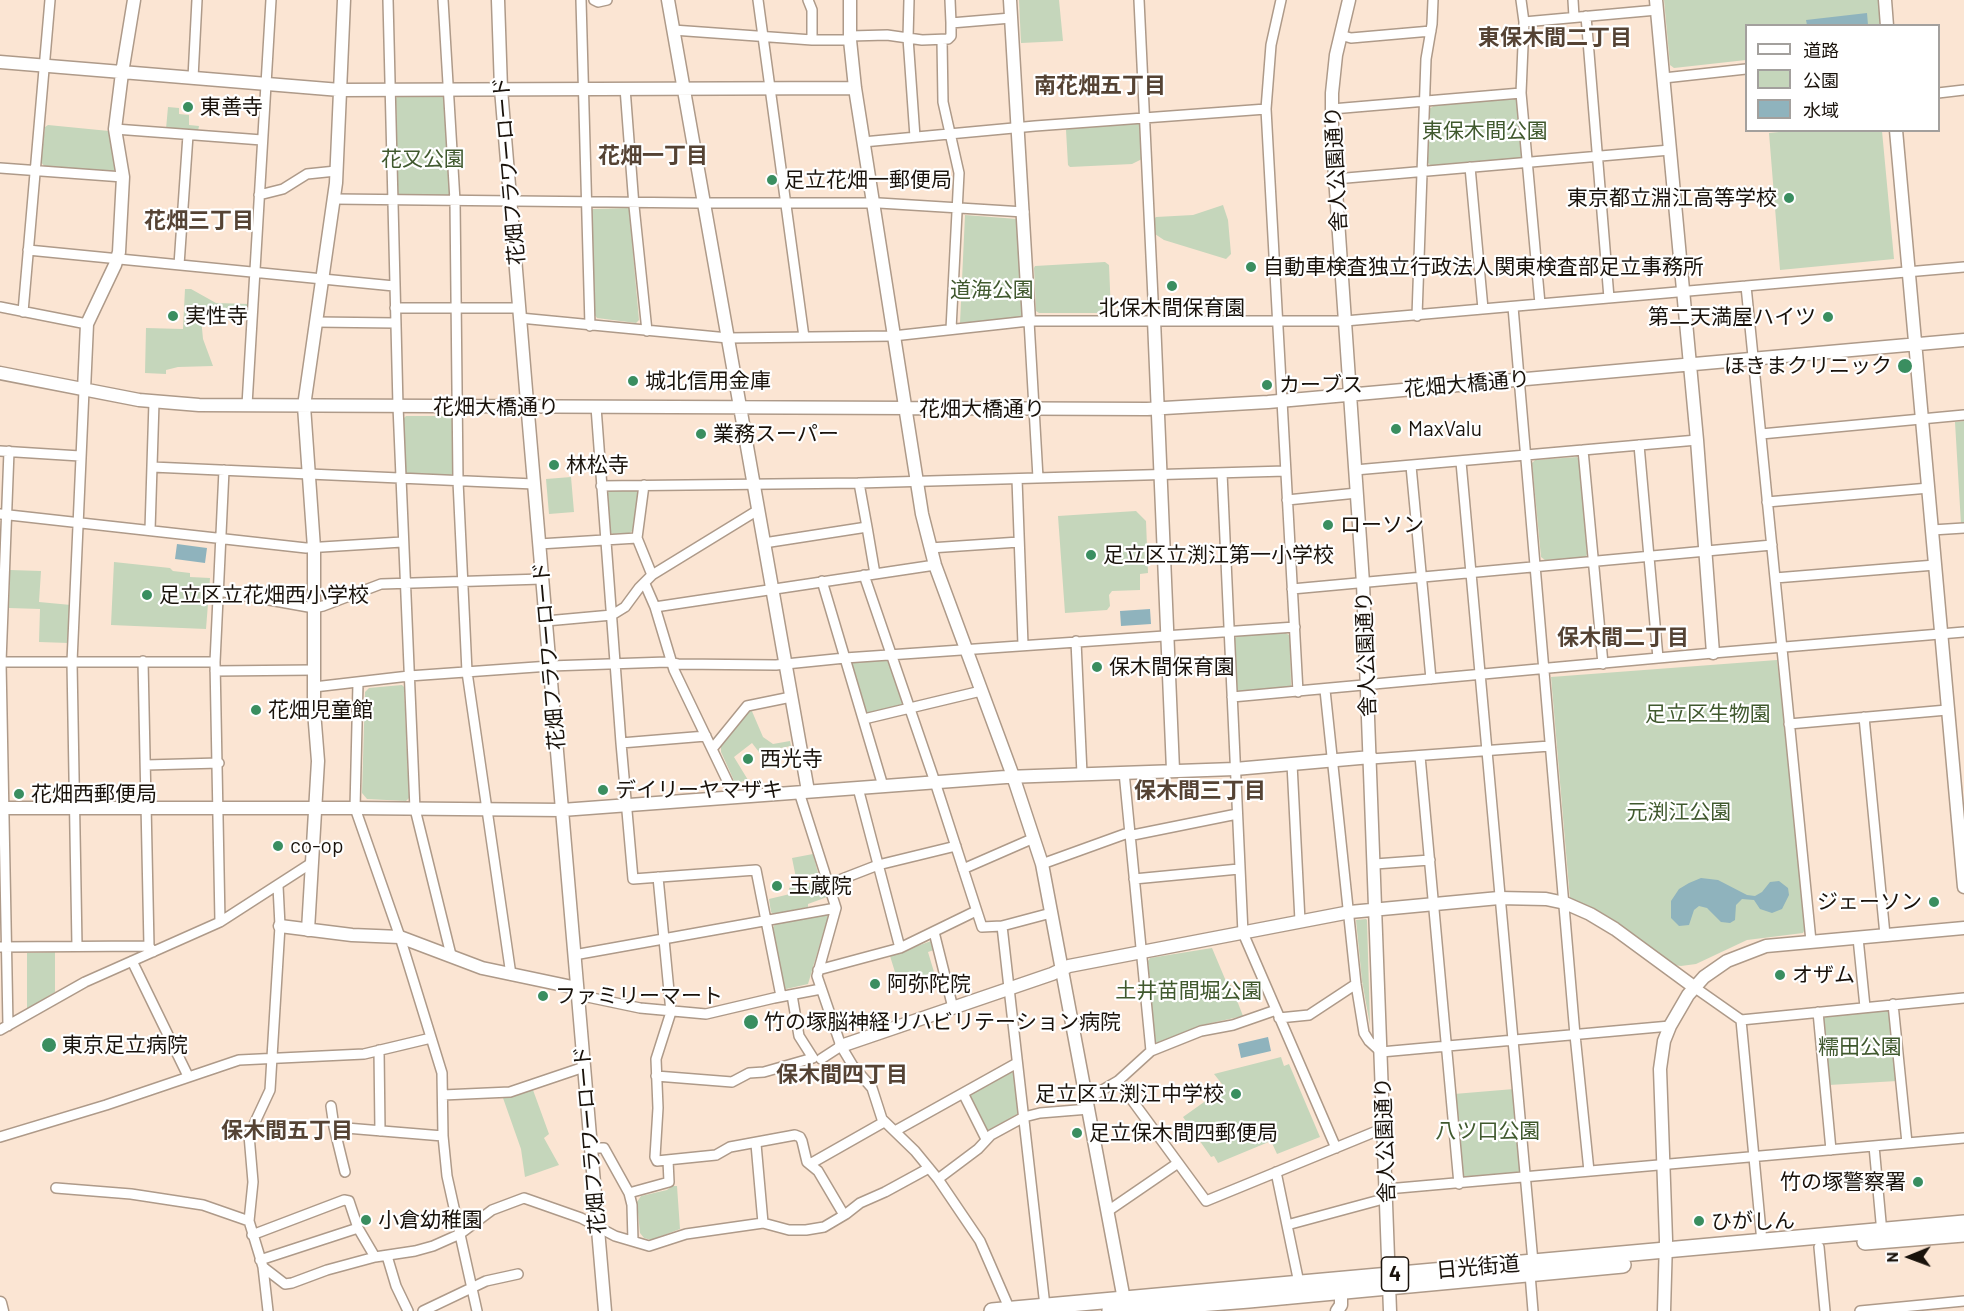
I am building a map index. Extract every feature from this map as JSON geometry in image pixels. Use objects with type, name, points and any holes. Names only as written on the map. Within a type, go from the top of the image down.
[{"type":"highway","name":"日光街道","points":[[1120,1307],[1299,1283],[1391,1281],[1665,1256],[1819,1247],[1964,1223]]},
{"type":"highway","name":"日光街道","points":[[1665,1256],[1762,1242],[1964,1234]]},
{"type":"highway","name":"日光街道","points":[[992,1311],[1045,1306],[1247,1306],[1341,1292],[1391,1281]]},
{"type":"street","points":[[23,312],[50,0]]},
{"type":"street","points":[[77,946],[72,662],[87,324],[117,259],[123,177],[115,129],[134,0]]},
{"type":"street","points":[[193,78],[197,0]]},
{"type":"street","points":[[247,405],[271,0]]},
{"type":"street","points":[[308,930],[318,761],[314,687],[314,548],[304,406],[334,199],[344,0]]},
{"type":"street","points":[[388,0],[402,542],[415,809],[451,955]]},
{"type":"street","points":[[443,0],[455,201],[458,481],[467,672],[511,975]]},
{"type":"street","name":"花畑フラワーロード","points":[[498,0],[501,89],[510,201],[605,1311]]},
{"type":"street","points":[[581,0],[590,326]]},
{"type":"street","points":[[594,0],[598,2],[607,0]]},
{"type":"street","points":[[668,0],[791,697],[803,792],[836,908],[817,976],[841,1046],[853,1066],[872,1088],[879,1115],[938,1179],[980,1240],[1010,1310]]},
{"type":"street","points":[[758,0],[804,337]]},
{"type":"street","points":[[808,0],[812,10],[812,40]]},
{"type":"street","points":[[850,0],[850,38],[855,87],[916,482],[935,565],[1013,776],[1042,864],[1108,1211],[1120,1307]]},
{"type":"street","points":[[909,0],[908,38],[915,137]]},
{"type":"street","points":[[673,30],[812,40],[888,35],[942,40],[951,36],[950,0]]},
{"type":"street","points":[[1010,0],[1038,478]]},
{"type":"street","points":[[1139,0],[1173,770]]},
{"type":"street","points":[[1281,0],[1271,45],[1266,109],[1298,692]]},
{"type":"street","name":"舎人公園通り","points":[[1348,0],[1334,72],[1332,109],[1368,685],[1391,1281],[1390,1311]]},
{"type":"street","points":[[1417,316],[1426,59],[1433,0]]},
{"type":"street","points":[[1521,0],[1524,22],[1521,93],[1540,304]]},
{"type":"street","points":[[1573,0],[1574,17]]},
{"type":"street","points":[[1885,0],[1887,24]]},
{"type":"street","points":[[1524,22],[1586,16],[1657,5],[1697,440],[1713,653]]},
{"type":"street","points":[[1586,16],[1609,298]]},
{"type":"street","points":[[951,23],[1011,18]]},
{"type":"street","points":[[1340,35],[1351,38],[1431,31]]},
{"type":"street","points":[[942,40],[943,102],[959,173],[951,329]]},
{"type":"street","points":[[0,62],[340,90],[855,87]]},
{"type":"street","points":[[1664,78],[1745,69]]},
{"type":"street","points":[[625,88],[633,202],[647,331]]},
{"type":"street","points":[[1940,93],[1964,90]]},
{"type":"street","points":[[1332,109],[1521,93]]},
{"type":"street","points":[[863,142],[1266,109]]},
{"type":"street","points":[[115,129],[262,140]]},
{"type":"street","points":[[1896,132],[1947,710],[1959,780],[1964,887]]},
{"type":"street","points":[[179,265],[188,135]]},
{"type":"street","points":[[1335,179],[1670,150]]},
{"type":"street","points":[[0,168],[123,177]]},
{"type":"street","points":[[1470,168],[1483,309]]},
{"type":"street","points":[[259,195],[283,189],[307,174],[336,171]]},
{"type":"street","points":[[334,199],[873,203],[1024,212]]},
{"type":"street","points":[[28,250],[394,286]]},
{"type":"street","points":[[395,308],[456,308],[520,313],[590,326],[728,338],[893,336],[1029,321],[1346,321],[1964,267]]},
{"type":"street","points":[[1746,286],[1811,941]]},
{"type":"street","points":[[0,307],[87,324]]},
{"type":"street","points":[[1513,307],[1575,1035],[1589,1171]]},
{"type":"street","points":[[316,321],[395,322]]},
{"type":"street","name":"花畑大橋通り","points":[[0,373],[154,402],[199,405],[1157,408],[1282,401],[1964,340]]},
{"type":"street","points":[[150,530],[154,402]]},
{"type":"street","points":[[596,407],[633,879],[756,870],[781,996]]},
{"type":"street","points":[[1761,434],[1964,415]]},
{"type":"street","points":[[1356,470],[1697,440]]},
{"type":"street","points":[[1639,445],[1658,658]]},
{"type":"street","points":[[1583,450],[1603,664]]},
{"type":"street","points":[[81,456],[4,451],[0,662],[4,1028],[85,982],[132,961],[151,949],[220,922],[313,862]]},
{"type":"street","points":[[1461,462],[1526,1177],[1533,1311]]},
{"type":"street","points":[[1411,466],[1431,679]]},
{"type":"street","points":[[152,467],[534,484]]},
{"type":"street","points":[[220,922],[219,763],[215,667],[224,470]]},
{"type":"street","points":[[601,486],[916,482],[1286,471]]},
{"type":"street","points":[[1222,473],[1243,933],[1336,1148]]},
{"type":"street","points":[[1017,479],[1023,645]]},
{"type":"street","points":[[859,483],[875,574]]},
{"type":"street","points":[[644,485],[637,538],[652,575]]},
{"type":"street","points":[[1767,502],[1929,488]]},
{"type":"street","points":[[1287,500],[1357,493]]},
{"type":"street","points":[[546,621],[612,615],[625,607],[652,575],[758,510]]},
{"type":"street","points":[[4,514],[314,548],[402,542]]},
{"type":"street","points":[[764,543],[867,527]]},
{"type":"street","points":[[1932,530],[1964,528]]},
{"type":"street","points":[[539,544],[637,538]]},
{"type":"street","points":[[930,548],[1019,542]]},
{"type":"street","points":[[1292,589],[1772,545]]},
{"type":"street","points":[[1775,578],[1935,564]]},
{"type":"street","points":[[655,608],[935,565]]},
{"type":"street","points":[[864,575],[982,927],[1002,926],[1052,913]]},
{"type":"street","points":[[219,591],[314,608],[381,584],[542,579]]},
{"type":"street","points":[[822,581],[883,786]]},
{"type":"street","points":[[645,584],[655,608],[671,663],[735,797]]},
{"type":"street","points":[[314,687],[409,676],[550,666],[671,663],[776,665],[1076,641],[1294,627]]},
{"type":"street","points":[[1232,697],[1964,632]]},
{"type":"street","points":[[1076,641],[1082,774]]},
{"type":"street","points":[[0,662],[143,661],[215,667],[314,670]]},
{"type":"street","points":[[143,661],[151,949]]},
{"type":"street","points":[[358,683],[355,808],[400,937],[442,1073],[443,1136],[447,1176],[477,1311]]},
{"type":"street","points":[[1325,690],[1356,984],[1365,1033],[1369,1041],[1381,1052],[1670,1026]]},
{"type":"street","points":[[864,719],[981,691]]},
{"type":"street","points":[[712,749],[747,706],[791,697]]},
{"type":"street","points":[[1790,724],[1947,710]]},
{"type":"street","points":[[1863,717],[1885,935]]},
{"type":"street","points":[[621,743],[706,736]]},
{"type":"street","points":[[2,808],[562,810],[1013,776],[1235,769],[1334,759],[1420,756],[1550,746]]},
{"type":"street","points":[[1420,756],[1460,1184]]},
{"type":"street","points":[[146,765],[219,763]]},
{"type":"street","points":[[1292,764],[1300,921]]},
{"type":"street","points":[[1124,772],[1151,1051]]},
{"type":"street","points":[[858,788],[900,948]]},
{"type":"street","points":[[1042,864],[1129,834],[1237,814]]},
{"type":"street","points":[[963,869],[1034,838]]},
{"type":"street","points":[[829,884],[878,865],[956,846]]},
{"type":"street","points":[[1375,864],[1430,860]]},
{"type":"street","points":[[1134,879],[1239,868]]},
{"type":"street","points":[[658,877],[671,1018],[656,1059],[657,1161],[716,1155],[730,1148],[795,1135],[802,1141],[804,1156],[818,1171],[844,1215]]},
{"type":"street","points":[[268,1311],[261,1264],[249,1221],[253,1182],[249,1136],[270,1090],[280,926],[278,886]]},
{"type":"street","points":[[821,1059],[841,1046],[1010,989],[1069,966],[1350,912],[1500,898],[1531,897],[1565,903],[1590,914],[1615,929],[1741,1020],[1964,998]]},
{"type":"street","points":[[574,955],[836,908]]},
{"type":"street","points":[[818,970],[900,948],[976,911]]},
{"type":"street","points":[[280,926],[352,936],[400,937],[482,968],[640,1008],[671,1012],[717,1013],[781,996],[821,989]]},
{"type":"street","points":[[1002,926],[1045,1306]]},
{"type":"street","points":[[1664,1311],[1665,1256],[1660,1069],[1670,1026],[1677,1010],[1694,987],[1715,968],[1739,955],[1766,946],[1964,928]]},
{"type":"street","points":[[934,932],[953,1008]]},
{"type":"street","points":[[1858,938],[1865,1007]]},
{"type":"street","points":[[3,946],[151,949]]},
{"type":"street","points":[[132,961],[188,1076]]},
{"type":"street","points":[[938,1179],[978,1149],[986,1139],[1024,1117],[1088,1104],[1118,1082],[1151,1051],[1201,1031],[1277,1014],[1309,1015],[1356,984]]},
{"type":"street","points":[[656,1076],[732,1082],[749,1073],[764,1072],[813,1058],[799,1036],[792,995]]},
{"type":"street","points":[[1893,1004],[1907,1143]]},
{"type":"street","points":[[1818,1012],[1831,1150]]},
{"type":"street","points":[[1741,1020],[1762,1242]]},
{"type":"street","points":[[0,1137],[106,1105],[239,1060],[364,1054],[431,1038]]},
{"type":"street","points":[[379,1050],[380,1131]]},
{"type":"street","points":[[895,1131],[1017,1063]]},
{"type":"street","points":[[443,1095],[510,1092],[584,1066]]},
{"type":"street","points":[[1118,1082],[1206,1201],[1384,1128]]},
{"type":"street","points":[[963,1093],[986,1139]]},
{"type":"street","points":[[331,1106],[345,1172]]},
{"type":"street","points":[[810,1164],[884,1122]]},
{"type":"street","points":[[334,1127],[443,1136]]},
{"type":"street","points":[[1287,1226],[1387,1194],[1460,1184],[1964,1138]]},
{"type":"street","points":[[756,1144],[763,1223]]},
{"type":"street","points":[[1874,1146],[1883,1236]]},
{"type":"street","points":[[591,1149],[604,1148],[629,1194],[632,1205],[633,1241]]},
{"type":"street","points":[[629,1194],[669,1182],[668,1160]]},
{"type":"street","points":[[1108,1211],[1178,1163]]},
{"type":"street","points":[[261,1264],[285,1284],[292,1283],[327,1270],[375,1257],[433,1246],[460,1234],[492,1210],[524,1198],[581,1218],[615,1236],[649,1246],[686,1234],[763,1223],[789,1230],[806,1230],[824,1227],[860,1203],[929,1168]]},
{"type":"street","points":[[1276,1172],[1299,1283]]},
{"type":"street","points":[[56,1188],[131,1194],[203,1205],[249,1221]]},
{"type":"street","points":[[252,1235],[344,1200],[350,1201],[358,1228],[375,1257]]},
{"type":"street","points":[[261,1264],[358,1228]]},
{"type":"street","points":[[1819,1247],[1825,1311]]},
{"type":"street","points":[[387,1256],[396,1286],[408,1311]]},
{"type":"street","points":[[423,1311],[486,1281],[518,1274]]},
{"type":"street","points":[[1337,1311],[1341,1305],[1341,1292]]},
{"type":"street","points":[[1860,1311],[1964,1301]]},
{"type":"street","points":[[0,1303],[2,1311]]},
{"type":"green space","points":[[1019,0],[1059,0],[1063,41],[1021,43]]},
{"type":"green space","points":[[1664,0],[1879,0],[1882,24],[1745,24],[1745,60],[1674,68],[1670,65]]},
{"type":"green space","name":"花又公園","points":[[442,95],[444,97],[451,193],[449,195],[400,195],[398,193],[396,98],[398,96]]},
{"type":"green space","name":"東保木間公園","points":[[1514,98],[1518,102],[1523,156],[1520,159],[1431,166],[1428,163],[1429,109],[1435,105]]},
{"type":"green space","points":[[168,107],[179,108],[179,114],[189,115],[189,125],[199,126],[198,131],[166,129]]},
{"type":"green space","points":[[1142,124],[1142,159],[1132,164],[1070,167],[1068,165],[1066,130],[1068,127]]},
{"type":"green space","points":[[48,125],[109,131],[116,169],[113,172],[44,166],[41,162],[45,127]]},
{"type":"green space","points":[[1882,132],[1894,259],[1780,270],[1769,133]]},
{"type":"green space","points":[[1223,205],[1228,220],[1231,254],[1226,259],[1164,240],[1155,234],[1154,219],[1156,217],[1193,215]]},
{"type":"green space","points":[[629,208],[639,320],[636,323],[597,318],[594,314],[591,211],[593,209]]},
{"type":"green space","name":"道海公園","points":[[965,215],[1017,219],[1023,317],[960,323]]},
{"type":"green space","points":[[1105,262],[1109,265],[1111,313],[1039,313],[1036,311],[1035,266]]},
{"type":"green space","points":[[185,289],[191,289],[216,303],[249,304],[249,310],[230,309],[201,318],[203,339],[213,366],[178,367],[166,370],[166,374],[145,373],[146,328],[183,329]]},
{"type":"green space","points":[[406,416],[450,416],[453,419],[454,472],[451,475],[404,471],[403,419]]},
{"type":"green space","points":[[1964,421],[1964,523],[1961,524],[1955,422]]},
{"type":"green space","points":[[1577,457],[1587,554],[1586,557],[1545,560],[1541,557],[1532,463],[1535,460]]},
{"type":"green space","points":[[571,477],[574,512],[549,514],[546,479]]},
{"type":"green space","points":[[636,490],[639,494],[633,530],[630,533],[613,534],[610,532],[609,491]]},
{"type":"green space","points":[[1136,511],[1146,521],[1148,573],[1140,574],[1140,590],[1112,591],[1109,595],[1110,606],[1107,610],[1065,613],[1058,516]]},
{"type":"green space","points":[[114,562],[170,568],[173,571],[190,573],[190,577],[210,578],[206,629],[111,625]]},
{"type":"green space","points":[[10,570],[41,571],[39,602],[71,605],[69,643],[39,642],[40,609],[9,608]]},
{"type":"green space","points":[[1286,633],[1290,636],[1291,686],[1289,688],[1237,690],[1235,638]]},
{"type":"green space","points":[[887,660],[904,702],[901,706],[869,713],[864,710],[852,664],[853,662]]},
{"type":"green space","name":"元渕江公園","points":[[1777,660],[1809,921],[1803,933],[1747,940],[1696,964],[1673,965],[1570,899],[1551,677]]},
{"type":"green space","points":[[402,685],[404,687],[409,798],[406,801],[367,799],[362,793],[365,692],[369,688]]},
{"type":"green space","points":[[751,709],[763,737],[773,744],[790,741],[791,746],[771,750],[762,756],[752,743],[734,757],[748,780],[741,782],[742,788],[736,785],[721,752],[721,746]]},
{"type":"green space","points":[[813,854],[818,873],[796,878],[792,858]]},
{"type":"green space","points":[[821,880],[827,897],[808,904],[808,907],[773,914],[771,912],[769,899],[790,894],[789,888]]},
{"type":"green space","points":[[827,914],[808,984],[786,989],[783,987],[773,928],[775,924]]},
{"type":"green space","points":[[1366,919],[1370,1025],[1362,981],[1356,920]]},
{"type":"green space","points":[[931,941],[934,950],[928,952],[934,972],[899,985],[890,956]]},
{"type":"green space","name":"土井苗間堀公園","points":[[1212,948],[1228,986],[1231,985],[1243,1016],[1202,1025],[1159,1044],[1155,1041],[1148,961],[1150,958]]},
{"type":"green space","points":[[55,952],[55,992],[27,1009],[27,953]]},
{"type":"green space","name":"糯田公園","points":[[1884,1008],[1891,1011],[1897,1081],[1829,1085],[1822,1019],[1826,1016]]},
{"type":"green space","points":[[1281,1057],[1284,1066],[1289,1064],[1320,1137],[1277,1154],[1271,1141],[1218,1163],[1214,1156],[1211,1157],[1183,1117],[1221,1090],[1222,1084],[1214,1074]]},
{"type":"green space","points":[[1010,1072],[1014,1073],[1019,1113],[986,1132],[969,1097],[970,1094]]},
{"type":"green space","name":"八ツ口公園","points":[[1514,1089],[1521,1168],[1519,1173],[1466,1178],[1463,1175],[1454,1094]]},
{"type":"green space","points":[[533,1090],[549,1134],[544,1138],[559,1165],[525,1177],[521,1149],[503,1098]]},
{"type":"green space","points":[[672,1186],[677,1186],[680,1229],[651,1240],[644,1238],[640,1233],[637,1202],[641,1196],[667,1190]]},
{"type":"water","points":[[1867,13],[1868,24],[1807,24],[1806,20]]},
{"type":"water","points":[[177,544],[207,548],[205,563],[175,559]]},
{"type":"water","points":[[1150,609],[1151,624],[1121,626],[1120,611]]},
{"type":"water","points":[[1701,878],[1718,880],[1747,895],[1755,896],[1762,892],[1770,882],[1779,881],[1788,888],[1789,895],[1782,909],[1772,913],[1760,909],[1754,900],[1742,899],[1736,905],[1735,920],[1730,923],[1721,922],[1707,908],[1699,906],[1694,910],[1689,925],[1679,926],[1671,918],[1671,901],[1679,889]]},
{"type":"water","points":[[1268,1037],[1271,1051],[1241,1058],[1238,1044]]},
{"type":"place","name":"東善寺","points":[[188,107]]},
{"type":"place","name":"足立花畑一郵便局","points":[[772,180]]},
{"type":"place","name":"東京都立淵江高等学校","points":[[1789,198]]},
{"type":"place","name":"自動車検査独立行政法人関東検査部足立事務所","points":[[1251,267]]},
{"type":"place","name":"北保木間保育園","points":[[1172,286]]},
{"type":"place","name":"実性寺","points":[[173,316]]},
{"type":"place","name":"第二天満屋ハイツ","points":[[1828,317]]},
{"type":"place","name":"ほきまクリニック","points":[[1905,366]]},
{"type":"place","name":"城北信用金庫","points":[[633,381]]},
{"type":"place","name":"カーブス","points":[[1267,385]]},
{"type":"place","name":"MaxValu","points":[[1396,429]]},
{"type":"place","name":"業務スーパー","points":[[701,434]]},
{"type":"place","name":"林松寺","points":[[554,465]]},
{"type":"place","name":"ローソン","points":[[1328,525]]},
{"type":"place","name":"足立区立渕江第一小学校","points":[[1091,555]]},
{"type":"place","name":"足立区立花畑西小学校","points":[[147,595]]},
{"type":"place","name":"保木間保育園","points":[[1097,667]]},
{"type":"place","name":"花畑児童館","points":[[256,710]]},
{"type":"place","name":"西光寺","points":[[748,759]]},
{"type":"place","name":"デイリーヤマザキ","points":[[603,790]]},
{"type":"place","name":"花畑西郵便局","points":[[19,794]]},
{"type":"place","name":"co-op","points":[[278,846]]},
{"type":"place","name":"玉蔵院","points":[[777,886]]},
{"type":"place","name":"ジェーソン","points":[[1934,902]]},
{"type":"place","name":"オザム","points":[[1780,975]]},
{"type":"place","name":"阿弥陀院","points":[[875,984]]},
{"type":"place","name":"ファミリーマート","points":[[543,996]]},
{"type":"place","name":"竹の塚脳神経リハビリテーション病院","points":[[751,1022]]},
{"type":"place","name":"東京足立病院","points":[[49,1045]]},
{"type":"place","name":"足立区立渕江中学校","points":[[1236,1094]]},
{"type":"place","name":"足立保木間四郵便局","points":[[1077,1133]]},
{"type":"place","name":"竹の塚警察署","points":[[1918,1182]]},
{"type":"place","name":"小倉幼稚園","points":[[366,1220]]},
{"type":"place","name":"ひがしん","points":[[1699,1221]]},
{"type":"district","name":"東保木間二丁目","points":[[1555,38]]},
{"type":"district","name":"南花畑五丁目","points":[[1100,86]]},
{"type":"district","name":"花畑一丁目","points":[[653,156]]},
{"type":"district","name":"花畑三丁目","points":[[199,221]]},
{"type":"district","name":"保木間二丁目","points":[[1623,638]]},
{"type":"district","name":"保木間三丁目","points":[[1200,791]]},
{"type":"district","name":"保木間四丁目","points":[[842,1075]]},
{"type":"district","name":"保木間五丁目","points":[[287,1131]]},
{"type":"park label","name":"足立区生物園","points":[[1708,714]]}]
